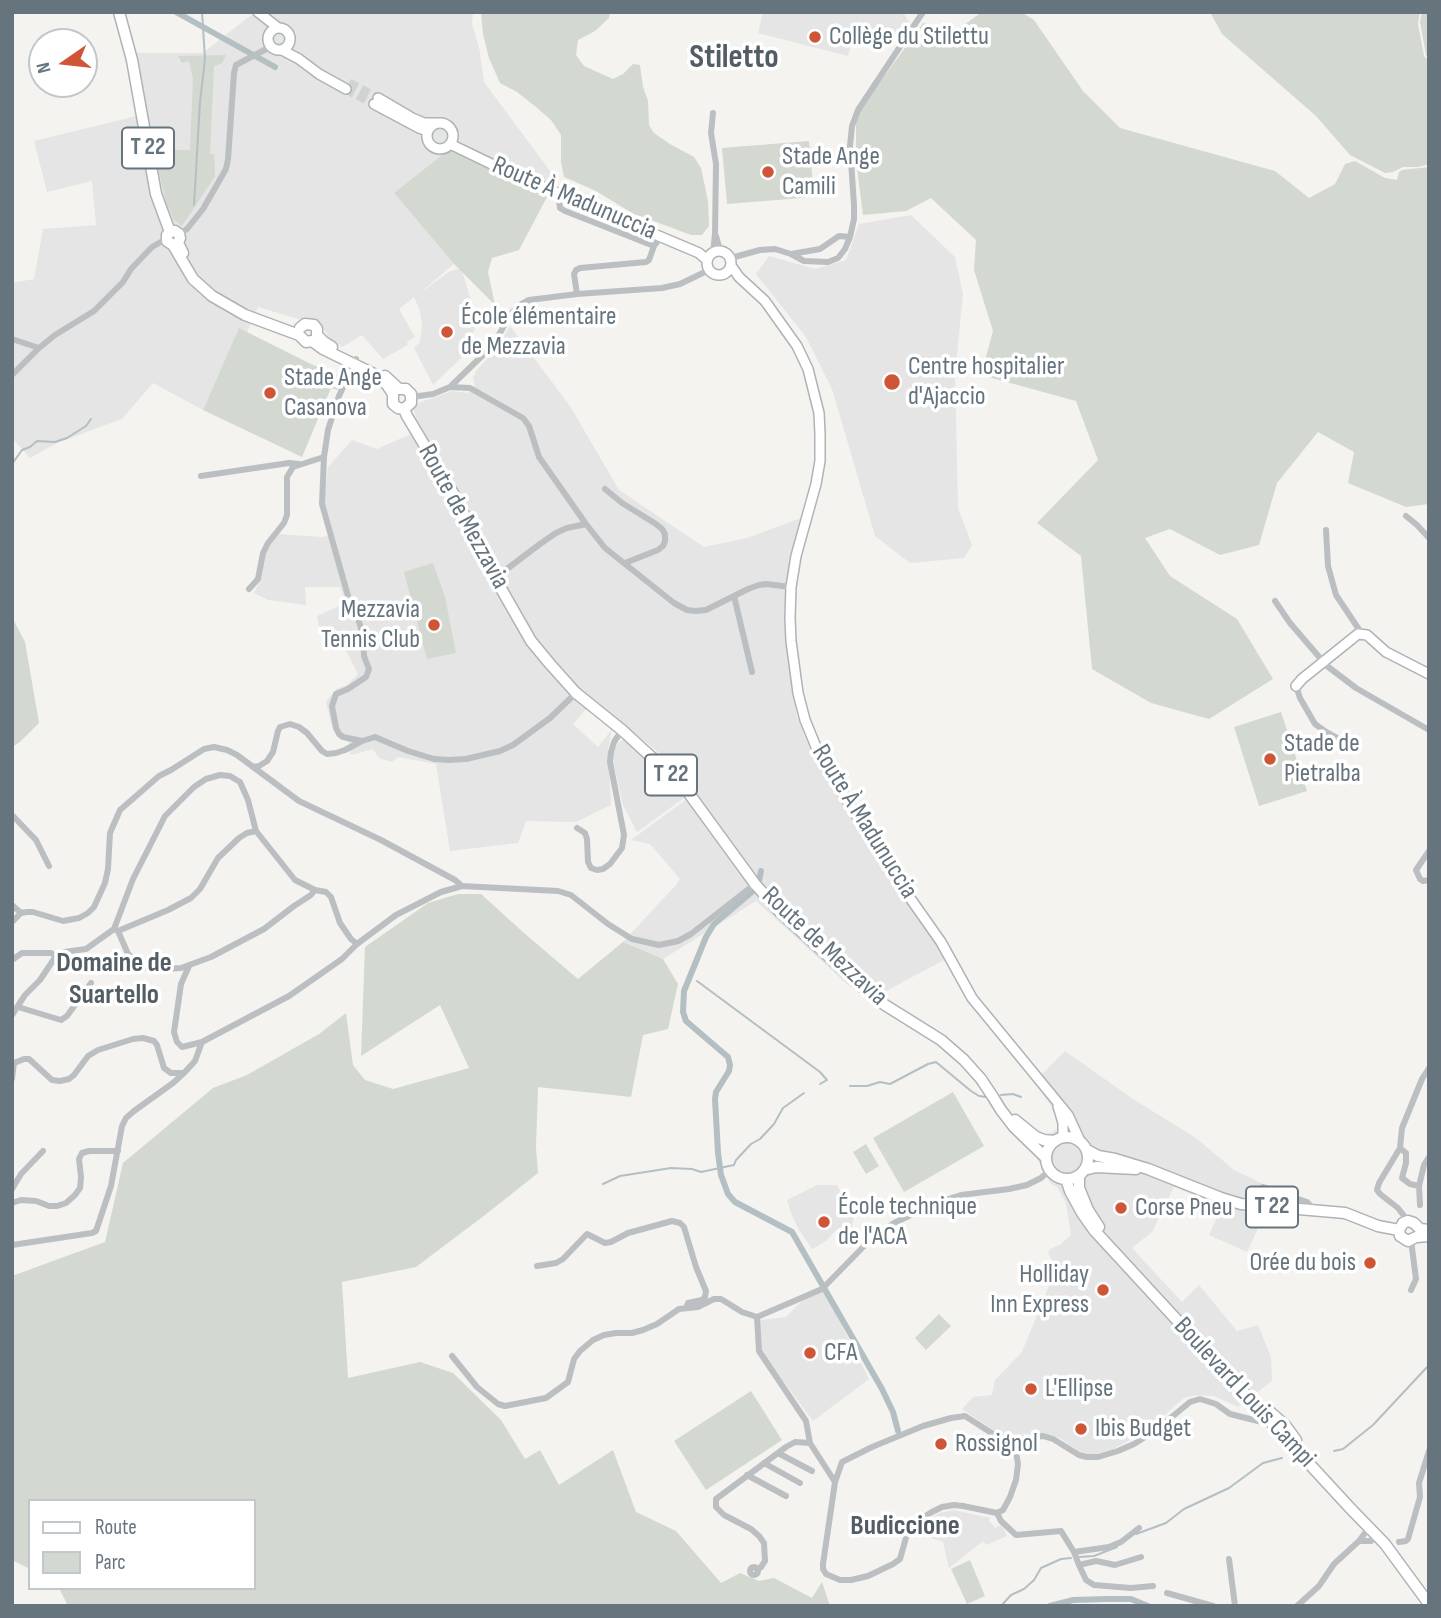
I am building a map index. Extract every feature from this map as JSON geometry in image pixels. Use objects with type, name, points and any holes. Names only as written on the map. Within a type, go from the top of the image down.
[{"type":"main road","name":"T 22","points":[[119,12],[132,60],[156,194],[193,279],[212,296],[245,316],[300,331]]},
{"type":"main road","points":[[258,13],[288,32],[286,46]]},
{"type":"main road","points":[[258,13],[271,47],[276,50],[286,46]]},
{"type":"main road","points":[[268,34],[277,27]]},
{"type":"main road","points":[[286,46],[319,74],[348,86]]},
{"type":"main road","points":[[428,131],[376,101],[424,123],[437,123],[447,125],[452,139],[445,148],[433,147],[426,137],[431,126],[437,123]]},
{"type":"main road","name":"Route À Madunuccia","points":[[450,144],[558,194],[712,257],[715,275],[719,276],[730,266],[765,301],[797,346],[808,369],[819,413],[820,433],[820,461],[816,484],[796,556],[791,587],[790,630],[798,693],[805,720],[821,759],[896,878],[941,942],[972,998],[1068,1115],[1084,1146]]},
{"type":"main road","points":[[712,257],[727,253],[730,266]]},
{"type":"main road","points":[[305,324],[315,327],[315,338],[306,342],[300,331],[305,324]]},
{"type":"main road","points":[[315,338],[355,361],[396,391],[406,389],[412,397],[409,406],[404,409],[393,404],[396,391]]},
{"type":"main road","name":"Route de Mezzavia","points":[[404,409],[456,498],[495,578],[531,640],[576,693],[622,730],[685,788],[755,884],[779,911],[862,987],[885,1005],[941,1040],[964,1060],[1016,1121],[1036,1137],[1044,1140],[1059,1139]]},
{"type":"main road","points":[[1296,686],[1354,636],[1362,634],[1367,635],[1386,652],[1429,674]]},
{"type":"main road","name":"Route de Mezzavia","points":[[993,1097],[1014,1128],[1046,1158]]},
{"type":"main road","name":"Route À Madunuccia","points":[[1056,1101],[1063,1123],[1059,1139]]},
{"type":"main road","points":[[1075,1138],[1084,1146],[1088,1161],[1082,1173],[1066,1179],[1050,1170],[1046,1158],[1048,1148],[1059,1139],[1075,1138]]},
{"type":"main road","name":"T 22","points":[[1084,1146],[1098,1156],[1148,1169],[1241,1204],[1345,1213],[1378,1226],[1399,1230]]},
{"type":"main road","name":"T 22","points":[[1082,1173],[1096,1167],[1148,1169]]},
{"type":"main road","name":"Boulevard Louis Campi","points":[[1082,1173],[1079,1188],[1096,1224],[1285,1425],[1360,1510],[1390,1539],[1429,1593]]},
{"type":"main road","name":"Boulevard Louis Campi","points":[[1066,1179],[1082,1213],[1108,1247],[1385,1544],[1429,1604]]},
{"type":"main road","points":[[1415,1235],[1414,1223],[1402,1223],[1399,1230],[1402,1238],[1415,1235],[1429,1230]]},
{"type":"main road","points":[[1415,1235],[1429,1236]]},
{"type":"street","points":[[730,266],[760,250],[775,249],[804,261],[828,262],[838,258],[845,249],[854,219],[850,146],[852,126],[858,110],[923,12]]},
{"type":"street","points":[[12,375],[55,335],[94,311],[152,247],[187,229],[203,209],[226,169],[236,65],[271,47]]},
{"type":"street","points":[[412,397],[433,394],[450,387],[487,351],[510,315],[529,300],[680,284],[712,257],[716,164],[711,133],[713,113]]},
{"type":"street","points":[[558,194],[559,208],[654,246]]},
{"type":"street","points":[[791,254],[820,249],[839,236],[850,237]]},
{"type":"street","points":[[577,294],[574,274],[576,270],[646,262],[661,237]]},
{"type":"street","points":[[12,339],[39,348]]},
{"type":"street","points":[[355,361],[332,419],[324,457],[322,504],[350,603],[358,618],[363,636],[364,656],[369,669],[366,677],[336,694],[332,706],[339,734],[362,741]]},
{"type":"street","points":[[466,372],[470,388]]},
{"type":"street","points":[[450,387],[470,388],[523,418],[529,426],[539,457],[605,548],[674,603],[687,610],[706,610],[759,585],[791,587]]},
{"type":"street","points":[[249,589],[257,579],[268,543],[285,523],[287,477],[293,467],[324,457]]},
{"type":"street","points":[[201,476],[289,463],[301,464]]},
{"type":"street","points":[[605,489],[656,524],[665,534],[663,546],[625,563]]},
{"type":"street","points":[[1406,516],[1429,538]]},
{"type":"street","points":[[495,578],[556,533],[586,524]]},
{"type":"street","points":[[1326,530],[1328,566],[1336,595],[1362,634]]},
{"type":"street","points":[[734,596],[752,672]]},
{"type":"street","points":[[1275,601],[1323,662],[1356,688],[1429,730]]},
{"type":"street","points":[[1296,686],[1315,723],[1337,738]]},
{"type":"street","points":[[253,767],[267,761],[274,752],[278,731],[286,724],[299,727],[327,754],[345,750],[374,737],[434,759],[466,759],[513,745],[550,718],[576,693]]},
{"type":"street","points":[[577,828],[585,833],[588,862],[592,868],[603,869],[622,848],[624,835],[610,762],[614,742],[622,730]]},
{"type":"street","points":[[12,922],[21,913],[33,912],[63,921],[88,913],[94,907],[105,883],[110,833],[120,810],[159,776],[204,749],[214,747],[227,750],[299,801],[393,847],[462,886]]},
{"type":"street","points":[[315,890],[264,929],[211,957],[166,970],[152,970],[142,966],[128,954],[116,930],[133,879],[165,816],[194,787],[206,779],[220,775],[230,776],[240,782],[256,831],[295,880],[315,890],[326,892],[331,897],[340,923],[357,944]]},
{"type":"street","points":[[12,815],[36,840],[48,866]]},
{"type":"street","points":[[12,1015],[56,957],[64,952],[86,949],[116,930],[191,898],[200,889],[218,858],[239,838],[256,831]]},
{"type":"street","points":[[1429,851],[1416,870],[1420,879],[1429,880]]},
{"type":"street","points":[[189,965],[181,984],[174,1032],[182,1047],[202,1042],[289,996],[342,959],[357,944],[396,915],[440,892],[462,886],[558,891],[571,895],[632,939],[659,945],[678,941],[691,934],[755,884]]},
{"type":"street","points":[[12,905],[21,913]]},
{"type":"street","points":[[12,960],[22,953],[51,953],[56,957]]},
{"type":"street","points":[[18,1007],[61,1020],[67,1017],[91,983]]},
{"type":"street","points":[[12,1079],[13,1061],[29,1059],[52,1080],[60,1081],[74,1075],[88,1056],[98,1050],[143,1038],[154,1041],[157,1045],[164,1068],[171,1073],[184,1073]]},
{"type":"street","points":[[12,1245],[96,1231],[111,1186],[122,1126],[126,1118],[184,1073],[195,1061],[202,1042]]},
{"type":"street","points":[[1408,1221],[1398,1208],[1377,1190],[1378,1183],[1400,1148],[1402,1128],[1429,1068]]},
{"type":"street","points":[[1400,1148],[1406,1153],[1402,1178],[1419,1186]]},
{"type":"street","points":[[12,1189],[21,1174],[43,1151]]},
{"type":"street","points":[[12,1203],[21,1199],[49,1206],[66,1203],[80,1188],[79,1159],[82,1153],[118,1151]]},
{"type":"street","points":[[1420,1205],[1419,1186],[1424,1165],[1429,1157]]},
{"type":"street","points":[[453,1356],[477,1387],[498,1404],[505,1406],[546,1398],[568,1382],[574,1359],[580,1351],[604,1335],[643,1330],[673,1312],[698,1307],[714,1299],[721,1299],[742,1312],[757,1317],[824,1288],[872,1238],[894,1223],[936,1203],[961,1195],[1027,1185],[1050,1170]]},
{"type":"street","points":[[1263,1187],[1307,1202],[1314,1210]]},
{"type":"street","points":[[537,1266],[563,1259],[587,1234],[605,1243],[628,1233],[673,1221],[684,1227],[706,1291],[702,1300],[688,1303],[686,1308]]},
{"type":"street","points":[[1411,1290],[1416,1279],[1415,1235]]},
{"type":"street","points":[[757,1317],[759,1351],[806,1421],[810,1443],[835,1482]]},
{"type":"street","points":[[827,1468],[923,1426],[965,1416],[1004,1441],[1043,1436],[1079,1455],[1098,1457],[1118,1451],[1146,1437],[1191,1402],[1200,1399],[1230,1414],[1262,1423]]},
{"type":"street","points":[[1246,1418],[1252,1410]]},
{"type":"street","points":[[842,1462],[835,1482],[822,1569],[825,1574],[840,1580],[851,1580],[868,1576],[900,1559],[907,1534],[919,1520],[942,1507],[954,1505],[997,1513],[1003,1510],[1016,1480],[1018,1464],[1014,1440]]},
{"type":"street","points":[[757,1570],[765,1561],[764,1543],[751,1529],[724,1515],[716,1507],[716,1499],[795,1442],[810,1443]]},
{"type":"street","points":[[1399,1542],[1408,1539],[1420,1497],[1419,1483],[1429,1451]]},
{"type":"street","points":[[779,1453],[812,1471]]},
{"type":"street","points":[[764,1463],[800,1483]]},
{"type":"street","points":[[747,1475],[786,1496]]},
{"type":"street","points":[[997,1513],[1016,1535],[1061,1531],[1086,1580],[1094,1585],[1131,1588],[1153,1586]]},
{"type":"street","points":[[1073,1552],[1108,1547],[1121,1542],[1139,1528]]},
{"type":"street","points":[[1297,1606],[1319,1586],[1334,1564],[1365,1533]]},
{"type":"street","points":[[1359,1541],[1371,1541]]},
{"type":"street","points":[[1079,1565],[1096,1561],[1115,1565],[1141,1557]]},
{"type":"street","points":[[1229,1559],[1235,1606]]},
{"type":"street","points":[[1167,1593],[1213,1606]]},
{"type":"shaded area","points":[[255,12],[473,12],[472,24],[479,47],[484,82],[550,171],[556,187],[537,181],[459,141],[394,193],[454,264],[416,296],[450,271],[458,269],[462,271],[475,313],[477,323],[461,358],[433,385],[414,348],[420,342],[422,325],[414,297],[399,309],[415,337],[407,342],[408,345],[383,359],[362,335],[342,347],[329,338],[322,326],[258,307],[247,332],[239,329],[203,410],[153,383],[122,419],[57,443],[30,458],[12,438],[12,283],[34,279],[43,229],[96,225],[92,181],[47,192],[34,141],[145,114],[137,53],[203,53]]},
{"type":"shaded area","name":"Collège du Stilettu","points":[[763,12],[896,12],[905,15],[909,23],[899,42],[855,31],[848,56],[758,33]]},
{"type":"shaded area","name":"Centre hospitalier d'Ajaccio","points":[[911,215],[955,257],[963,294],[955,374],[958,508],[972,545],[964,558],[910,563],[875,536],[832,389],[806,337],[756,274],[769,256],[815,269],[846,260],[859,224]]},
{"type":"shaded area","points":[[510,326],[570,406],[619,490],[704,547],[747,538],[801,518],[787,574],[784,620],[797,717],[810,749],[857,826],[937,945],[944,960],[871,999],[848,985],[756,901],[663,959],[623,942],[680,879],[650,844],[631,840],[695,793],[669,761],[594,700],[573,724],[598,747],[612,729],[608,749],[611,805],[576,822],[526,821],[518,843],[450,851],[436,764],[398,757],[392,762],[379,758],[373,749],[351,755],[349,743],[337,735],[326,702],[336,689],[347,685],[358,674],[335,629],[320,634],[317,616],[346,603],[340,587],[305,587],[306,605],[268,600],[254,593],[261,579],[266,548],[279,534],[322,537],[333,535],[324,503],[328,467],[352,440],[377,449],[420,430],[413,408],[418,403],[452,391],[468,393],[475,385],[473,378],[476,371],[496,349]]},
{"type":"shaded area","points":[[623,740],[632,745],[684,798],[637,832],[623,805],[614,766],[613,754],[617,743]]},
{"type":"shaded area","points":[[1065,1051],[1133,1099],[1196,1138],[1234,1170],[1276,1190],[1247,1252],[1209,1235],[1222,1207],[1174,1187],[1152,1232],[1132,1248],[1182,1302],[1199,1285],[1237,1331],[1258,1325],[1271,1357],[1272,1381],[1238,1407],[1214,1396],[1197,1395],[1184,1398],[1150,1428],[1112,1450],[1093,1455],[1078,1451],[1060,1438],[1040,1433],[1002,1436],[962,1409],[973,1397],[992,1395],[995,1380],[1022,1352],[1051,1281],[1052,1260],[1048,1253],[1071,1235],[1066,1203],[1057,1187],[1051,1184],[1036,1157],[1049,1134],[1058,1128],[1058,1121],[1034,1082]]},
{"type":"shaded area","name":"École technique de l'ACA","points":[[817,1185],[837,1185],[854,1216],[851,1232],[839,1229],[812,1249],[798,1228],[787,1200]]},
{"type":"shaded area","name":"CFA","points":[[824,1291],[869,1379],[813,1421],[761,1348],[760,1320],[786,1317],[803,1300]]},
{"type":"shaded area","points":[[954,1510],[990,1518],[989,1521],[995,1528],[1001,1525],[1007,1536],[986,1545],[983,1541],[949,1568],[943,1542],[923,1535],[922,1531],[926,1529],[923,1524],[939,1513]]},
{"type":"green space","points":[[481,12],[610,12],[609,18],[595,31],[578,40],[576,55],[584,66],[613,79],[633,64],[640,65],[648,101],[649,125],[654,133],[694,157],[701,168],[708,201],[709,226],[702,235],[691,235],[632,213],[596,191],[564,177],[561,135],[551,120],[536,107],[500,83],[489,58]]},
{"type":"green space","points":[[982,12],[1021,12],[1034,20],[1083,91],[1120,128],[1275,171],[1309,198],[1335,184],[1345,164],[1355,161],[1385,178],[1397,180],[1402,170],[1429,167],[1429,504],[1406,507],[1348,483],[1354,452],[1318,432],[1277,483],[1259,545],[1220,555],[1170,529],[1145,538],[1170,576],[1237,619],[1273,679],[1209,719],[1151,703],[1092,669],[1081,556],[1037,523],[1098,460],[1076,401],[981,375],[993,331],[974,270],[976,240],[931,198],[906,211],[863,215],[856,160],[856,115],[923,23],[957,30]]},
{"type":"green space","points":[[1210,12],[1420,12],[1418,24],[1424,56],[1429,62],[1429,164],[1403,167],[1385,173],[1350,155],[1316,116],[1222,34]]},
{"type":"green space","points":[[1422,12],[1429,12],[1429,59],[1420,22]]},
{"type":"green space","points":[[226,55],[222,63],[214,66],[210,154],[214,154],[215,176],[182,226],[174,220],[166,202],[154,150],[190,150],[193,79],[189,61],[182,63],[178,56]]},
{"type":"green space","name":"Stade Ange Camili","points":[[809,141],[814,197],[727,204],[722,148]]},
{"type":"green space","points":[[448,150],[547,197],[519,250],[492,258],[488,272],[495,305],[454,264],[394,193]]},
{"type":"green space","name":"Stade Ange Casanova","points":[[239,328],[342,377],[338,390],[331,388],[302,457],[203,410]]},
{"type":"green space","name":"Mezzavia Tennis Club","points":[[433,563],[445,597],[456,653],[427,659],[404,572]]},
{"type":"green space","points":[[12,617],[25,642],[39,723],[12,747]]},
{"type":"green space","name":"Stade de Pietralba","points":[[1281,712],[1307,791],[1259,806],[1234,727]]},
{"type":"green space","points":[[458,894],[481,894],[578,979],[623,942],[663,959],[678,984],[668,1029],[643,1035],[631,1097],[538,1087],[538,1173],[416,1267],[342,1282],[348,1378],[420,1362],[453,1373],[501,1420],[525,1459],[540,1450],[559,1485],[613,1450],[636,1512],[676,1531],[721,1583],[740,1573],[759,1581],[774,1578],[812,1598],[822,1582],[830,1606],[68,1606],[60,1590],[256,1590],[256,1499],[28,1499],[28,1568],[12,1560],[12,1276],[105,1242],[123,1163],[213,1088],[247,1075],[319,1034],[346,1013],[353,1065],[365,1080],[393,1089],[469,1068],[440,1005],[361,1056],[365,947],[428,903]]},
{"type":"green space","points":[[953,1092],[984,1146],[904,1192],[873,1138]]},
{"type":"green space","points":[[866,1144],[879,1166],[866,1174],[853,1152]]},
{"type":"green space","points":[[939,1314],[951,1326],[926,1350],[915,1338]]},
{"type":"green space","points":[[751,1391],[782,1440],[706,1490],[674,1441]]},
{"type":"green space","points":[[970,1560],[985,1596],[967,1604],[951,1569]]},
{"type":"waterway","points":[[176,12],[275,67]]},
{"type":"waterway","points":[[194,205],[205,59],[202,12]]},
{"type":"waterway","points":[[12,464],[22,450],[37,441],[55,442],[67,438],[86,426],[91,419]]},
{"type":"waterway","points":[[759,881],[761,871]]},
{"type":"waterway","points":[[753,891],[714,924],[684,991],[683,1012],[686,1021],[728,1057],[730,1065],[715,1099],[721,1175],[728,1194],[735,1202],[792,1232],[882,1389],[898,1431]]},
{"type":"waterway","points":[[697,981],[820,1072],[827,1080],[820,1084]]},
{"type":"waterway","points":[[850,1086],[867,1086],[880,1082],[890,1084],[936,1062],[971,1091],[986,1097]]},
{"type":"waterway","points":[[603,1184],[620,1176],[671,1168],[701,1172],[734,1165],[751,1144],[760,1139],[774,1124],[783,1108],[804,1093]]},
{"type":"waterway","points":[[1001,1095],[1013,1094],[1021,1097]]},
{"type":"waterway","points":[[1334,1451],[1343,1449],[1373,1425],[1429,1365]]},
{"type":"waterway","points":[[1136,1534],[1166,1523],[1184,1509],[1229,1488],[1263,1463],[1282,1458]]},
{"type":"waterway","points":[[1079,1557],[1094,1556],[1117,1547]]},
{"type":"waterway","points":[[1001,1606],[1011,1595],[1034,1580],[1041,1568],[1061,1559],[1071,1558]]},
{"type":"waterway","points":[[1050,1606],[1073,1600],[1108,1599],[1131,1599],[1148,1606]]},
{"type":"tunnel","points":[[349,83],[378,98]]},
{"type":"tunnel","points":[[346,89],[374,104]]},
{"type":"place","name":"Collège du Stilettu","points":[[815,37]]},
{"type":"place","name":"Stade Ange Camili","points":[[768,172]]},
{"type":"place","name":"École élémentaire de Mezzavia","points":[[447,332]]},
{"type":"place","name":"Centre hospitalier d'Ajaccio","points":[[892,382]]},
{"type":"place","name":"Stade Ange Casanova","points":[[270,393]]},
{"type":"place","name":"Mezzavia Tennis Club","points":[[434,625]]},
{"type":"place","name":"Stade de Pietralba","points":[[1270,759]]},
{"type":"place","name":"Corse Pneu","points":[[1121,1208]]},
{"type":"place","name":"École technique de l'ACA","points":[[824,1222]]},
{"type":"place","name":"Orée du bois","points":[[1370,1263]]},
{"type":"place","name":"Holliday Inn Express","points":[[1103,1290]]},
{"type":"place","name":"CFA","points":[[810,1353]]},
{"type":"place","name":"L'Ellipse","points":[[1031,1389]]},
{"type":"place","name":"Ibis Budget","points":[[1081,1429]]},
{"type":"place","name":"Rossignol","points":[[941,1444]]},
{"type":"district","name":"Stiletto","points":[[734,59]]},
{"type":"district","name":"Domaine de Suartello","points":[[114,980]]},
{"type":"district","name":"Budiccione","points":[[905,1527]]}]
